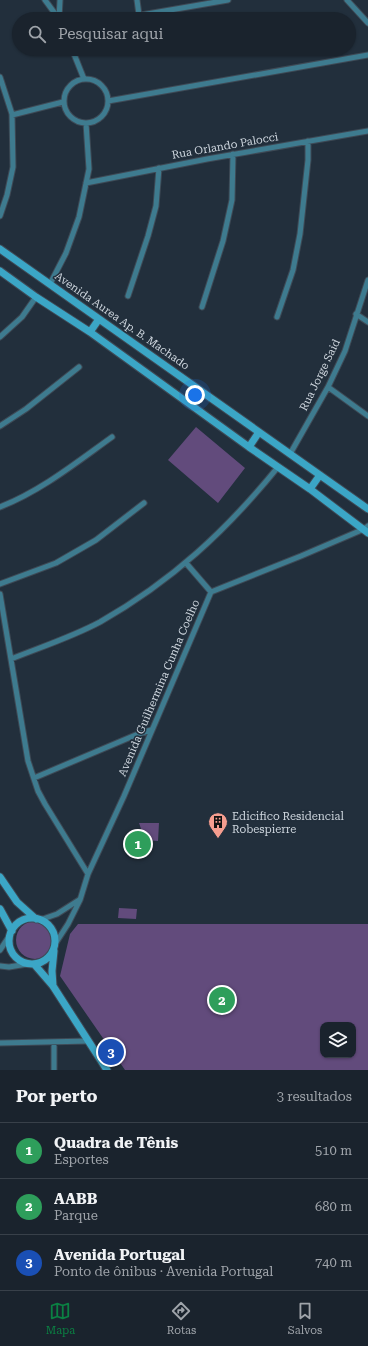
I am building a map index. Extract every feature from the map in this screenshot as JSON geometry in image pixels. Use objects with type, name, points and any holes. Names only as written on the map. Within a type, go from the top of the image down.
[{"type":"street","points":[[45,0],[54,12]]},
{"type":"street","points":[[59,12],[60,0]]},
{"type":"street","points":[[137,0],[139,12]]},
{"type":"street","points":[[154,12],[211,1],[228,0]]},
{"type":"street","points":[[347,0],[368,23]]},
{"type":"street","points":[[108,101],[368,55]]},
{"type":"street","points":[[75,56],[84,78]]},
{"type":"street","points":[[0,77],[12,115],[13,167],[7,195],[0,216]]},
{"type":"street","points":[[84,78],[92,79],[98,82],[107,94],[108,101],[104,114],[99,119],[86,123],[73,119],[64,108],[63,102],[67,88],[72,83],[84,78]]},
{"type":"street","points":[[12,115],[63,102]]},
{"type":"street","points":[[50,284],[69,246],[79,217],[89,169],[86,123]]},
{"type":"street","name":"Rua Orlando Palocci","points":[[86,182],[233,154],[368,131]]},
{"type":"street","points":[[277,317],[292,270],[300,234],[308,160],[308,141]]},
{"type":"street","points":[[202,307],[223,242],[232,200],[233,154]]},
{"type":"street","points":[[128,296],[148,236],[156,206],[158,168]]},
{"type":"street","name":"Avenida Aurea Ap. B. Machado","points":[[0,249],[368,509]]},
{"type":"street","points":[[0,271],[36,297],[90,332],[249,447],[367,529]]},
{"type":"street","name":"Rua Jorge Said","points":[[290,454],[328,387],[345,351],[368,280]]},
{"type":"street","points":[[0,337],[22,317],[36,297]]},
{"type":"street","points":[[356,314],[368,322]]},
{"type":"street","points":[[90,332],[99,320]]},
{"type":"street","points":[[0,426],[26,409],[79,367]]},
{"type":"street","points":[[328,387],[368,416]]},
{"type":"street","points":[[249,447],[259,432]]},
{"type":"street","points":[[0,507],[35,490],[68,469],[112,437]]},
{"type":"street","points":[[11,659],[65,638],[99,622],[134,601],[186,564],[229,523],[278,467]]},
{"type":"street","points":[[310,489],[320,475]]},
{"type":"street","points":[[0,584],[56,563],[96,540],[144,503]]},
{"type":"street","name":"Avenida Guilhermina Cunha Coelho","points":[[54,946],[68,924],[80,900],[88,874],[124,796],[211,592],[367,529]]},
{"type":"street","points":[[186,564],[211,592]]},
{"type":"street","points":[[0,594],[28,761],[45,804],[88,874]]},
{"type":"street","points":[[0,627],[5,622]]},
{"type":"street","points":[[34,778],[138,734],[152,730]]},
{"type":"street","points":[[138,734],[148,738]]},
{"type":"street","points":[[0,877],[17,902],[52,929],[54,936],[52,970],[53,986]]},
{"type":"street","points":[[0,950],[19,922],[57,914],[80,900]]},
{"type":"street","points":[[0,910],[11,933],[9,942],[10,950],[14,956],[20,961],[30,964],[53,986],[107,1070]]},
{"type":"street","points":[[0,966],[30,964],[46,959],[54,946]]},
{"type":"street","points":[[0,1043],[89,1041]]},
{"type":"street","points":[[54,1042],[54,1070]]},
{"type":"shaded area","points":[[196,427],[245,468],[218,503],[168,460]]},
{"type":"shaded area","points":[[139,823],[159,823],[158,841],[145,840]]},
{"type":"shaded area","points":[[119,908],[137,909],[136,919],[118,918]]},
{"type":"shaded area","points":[[31,921],[39,921],[49,926],[53,933],[53,947],[49,954],[39,959],[31,959],[21,954],[19,951],[16,944],[16,936],[21,926],[24,924]]},
{"type":"shaded area","points":[[78,924],[368,924],[368,1070],[125,1070],[60,976],[70,934]]},
{"type":"place","name":"Edicifico Residencial Robespierre","points":[[218,839]]},
{"type":"place","name":"Quadra de Tênis","points":[[138,844]]},
{"type":"place","name":"AABB","points":[[222,1000]]},
{"type":"place","name":"Avenida Portugal","points":[[111,1052]]}]
